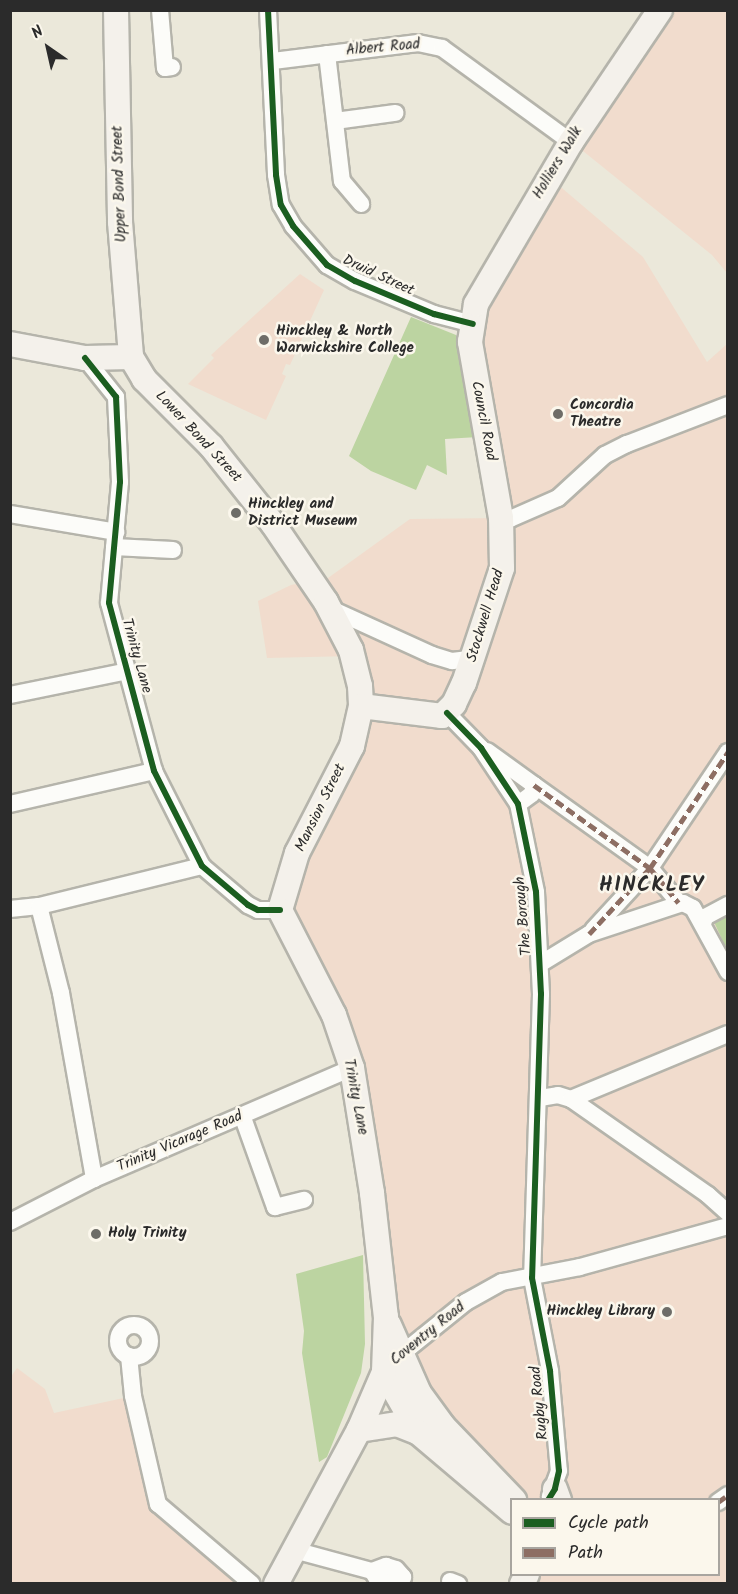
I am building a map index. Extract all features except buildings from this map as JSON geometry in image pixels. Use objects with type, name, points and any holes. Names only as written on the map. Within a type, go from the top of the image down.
[{"type":"main road","name":"Upper Bond Street","points":[[116,10],[120,222],[131,357]]},
{"type":"main road","name":"Holliers Walk","points":[[472,324],[477,304],[571,142],[660,10]]},
{"type":"main road","name":"Council Road","points":[[472,324],[474,370],[501,518]]},
{"type":"main road","points":[[10,344],[85,358],[131,357]]},
{"type":"main road","name":"Lower Bond Street","points":[[131,357],[144,379],[204,439],[252,496],[329,608],[351,650],[360,686],[361,706]]},
{"type":"main road","name":"Stockwell Head","points":[[447,713],[475,658],[502,568],[501,518]]},
{"type":"main road","points":[[361,706],[435,717],[447,713]]},
{"type":"main road","name":"Mansion Street","points":[[280,910],[297,853],[351,746],[361,706]]},
{"type":"main road","name":"Trinity Lane","points":[[280,910],[334,1015],[352,1068],[372,1193],[386,1317],[384,1372]]},
{"type":"main road","name":"Trinity Lane","points":[[386,1317],[418,1393],[443,1426],[512,1498]]},
{"type":"main road","points":[[384,1372],[419,1433]]},
{"type":"main road","name":"Coventry Road","points":[[276,1584],[359,1430],[384,1372]]},
{"type":"main road","points":[[359,1430],[397,1424],[419,1433],[510,1510]]},
{"type":"street","points":[[160,10],[165,68],[172,67]]},
{"type":"street","name":"Druid Street","points":[[268,10],[273,61],[278,191],[280,205],[293,226],[327,265],[355,281],[434,314],[472,324]]},
{"type":"street","name":"Albert Road","points":[[273,61],[418,43],[442,48],[571,142]]},
{"type":"street","points":[[327,54],[342,181],[362,204]]},
{"type":"street","points":[[335,120],[395,113]]},
{"type":"street","name":"Trinity Lane","points":[[85,358],[116,398],[120,482],[109,603],[154,771],[202,866],[248,905],[258,910],[280,910]]},
{"type":"street","points":[[501,518],[510,519],[558,498],[605,455],[627,444],[728,405]]},
{"type":"street","points":[[10,514],[173,550]]},
{"type":"street","points":[[329,608],[432,655],[452,661],[475,658]]},
{"type":"street","points":[[10,695],[128,671]]},
{"type":"street","name":"The Borough","points":[[447,713],[481,748],[518,804],[536,892],[540,964],[540,1098]]},
{"type":"street","name":"The Borough","points":[[481,748],[500,757],[534,785],[650,868],[679,903],[693,908],[728,972]]},
{"type":"street","points":[[589,934],[650,868],[728,752]]},
{"type":"street","points":[[10,804],[154,771]]},
{"type":"street","points":[[518,804],[532,794],[534,785]]},
{"type":"street","points":[[10,909],[39,906],[202,866]]},
{"type":"street","points":[[540,964],[589,934],[679,903]]},
{"type":"street","points":[[703,924],[705,917],[728,905]]},
{"type":"street","points":[[39,906],[61,993],[94,1179]]},
{"type":"street","points":[[571,1099],[728,1034]]},
{"type":"street","name":"Trinity Vicarage Road","points":[[10,1222],[94,1179],[352,1068]]},
{"type":"street","points":[[540,1098],[558,1095],[571,1099],[708,1195],[728,1213]]},
{"type":"street","name":"Rugby Road","points":[[540,1098],[532,1278],[550,1371],[559,1471],[554,1496]]},
{"type":"street","points":[[242,1115],[275,1207],[304,1200]]},
{"type":"street","name":"Coventry Road","points":[[384,1372],[401,1353],[484,1292],[502,1282],[532,1278],[728,1226]]},
{"type":"street","points":[[129,1356],[132,1396],[158,1504],[252,1584]]},
{"type":"street","points":[[294,1550],[372,1571],[377,1578],[394,1584]]},
{"type":"shaded area","points":[[673,11],[727,11],[727,273],[712,255],[578,147],[605,88]]},
{"type":"shaded area","points":[[556,183],[643,257],[707,362],[727,344],[728,916],[714,922],[728,945],[727,1583],[523,1583],[525,1576],[720,1576],[720,1498],[513,1498],[401,1353],[352,1068],[280,910],[352,746],[352,656],[267,658],[258,601],[291,585],[328,578],[410,519],[501,518],[478,327],[513,253]]},
{"type":"shaded area","name":"Hinckley & North Warwickshire College","points":[[300,274],[324,290],[290,365],[286,364],[282,374],[286,376],[266,420],[188,384],[214,358],[211,355]]},
{"type":"shaded area","points":[[17,1368],[45,1389],[54,1413],[133,1396],[152,1490],[241,1584],[11,1584],[10,1378]]},
{"type":"green space","points":[[411,317],[456,335],[478,437],[445,439],[447,475],[427,465],[416,490],[371,471],[349,456]]},
{"type":"green space","points":[[727,916],[727,945],[725,946],[714,922]]},
{"type":"green space","points":[[363,1255],[365,1344],[361,1373],[327,1457],[319,1462],[302,1353],[304,1331],[296,1274]]},
{"type":"marked path","points":[[589,934],[650,868],[728,752]]},
{"type":"marked path","points":[[534,785],[650,868],[679,903]]},
{"type":"marked path","points":[[720,1501],[728,1495]]},
{"type":"cycle path","points":[[268,10],[276,175],[281,205],[293,226],[327,265],[355,281],[434,314],[473,324]]},
{"type":"cycle path","points":[[85,358],[116,397],[120,482],[109,603],[154,771],[202,866],[248,905],[258,910],[280,910]]},
{"type":"cycle path","points":[[447,713],[481,748],[518,804],[536,892],[541,994],[532,1278],[550,1371],[559,1471],[555,1489],[549,1498]]},
{"type":"place","name":"Hinckley & North Warwickshire College","points":[[264,340]]},
{"type":"place","name":"Concordia Theatre","points":[[558,414]]},
{"type":"place","name":"Hinckley and District Museum","points":[[236,513]]},
{"type":"place","name":"Holy Trinity","points":[[96,1234]]},
{"type":"place","name":"Hinckley Library","points":[[667,1312]]},
{"type":"district","name":"HINCKLEY","points":[[652,886]]}]
